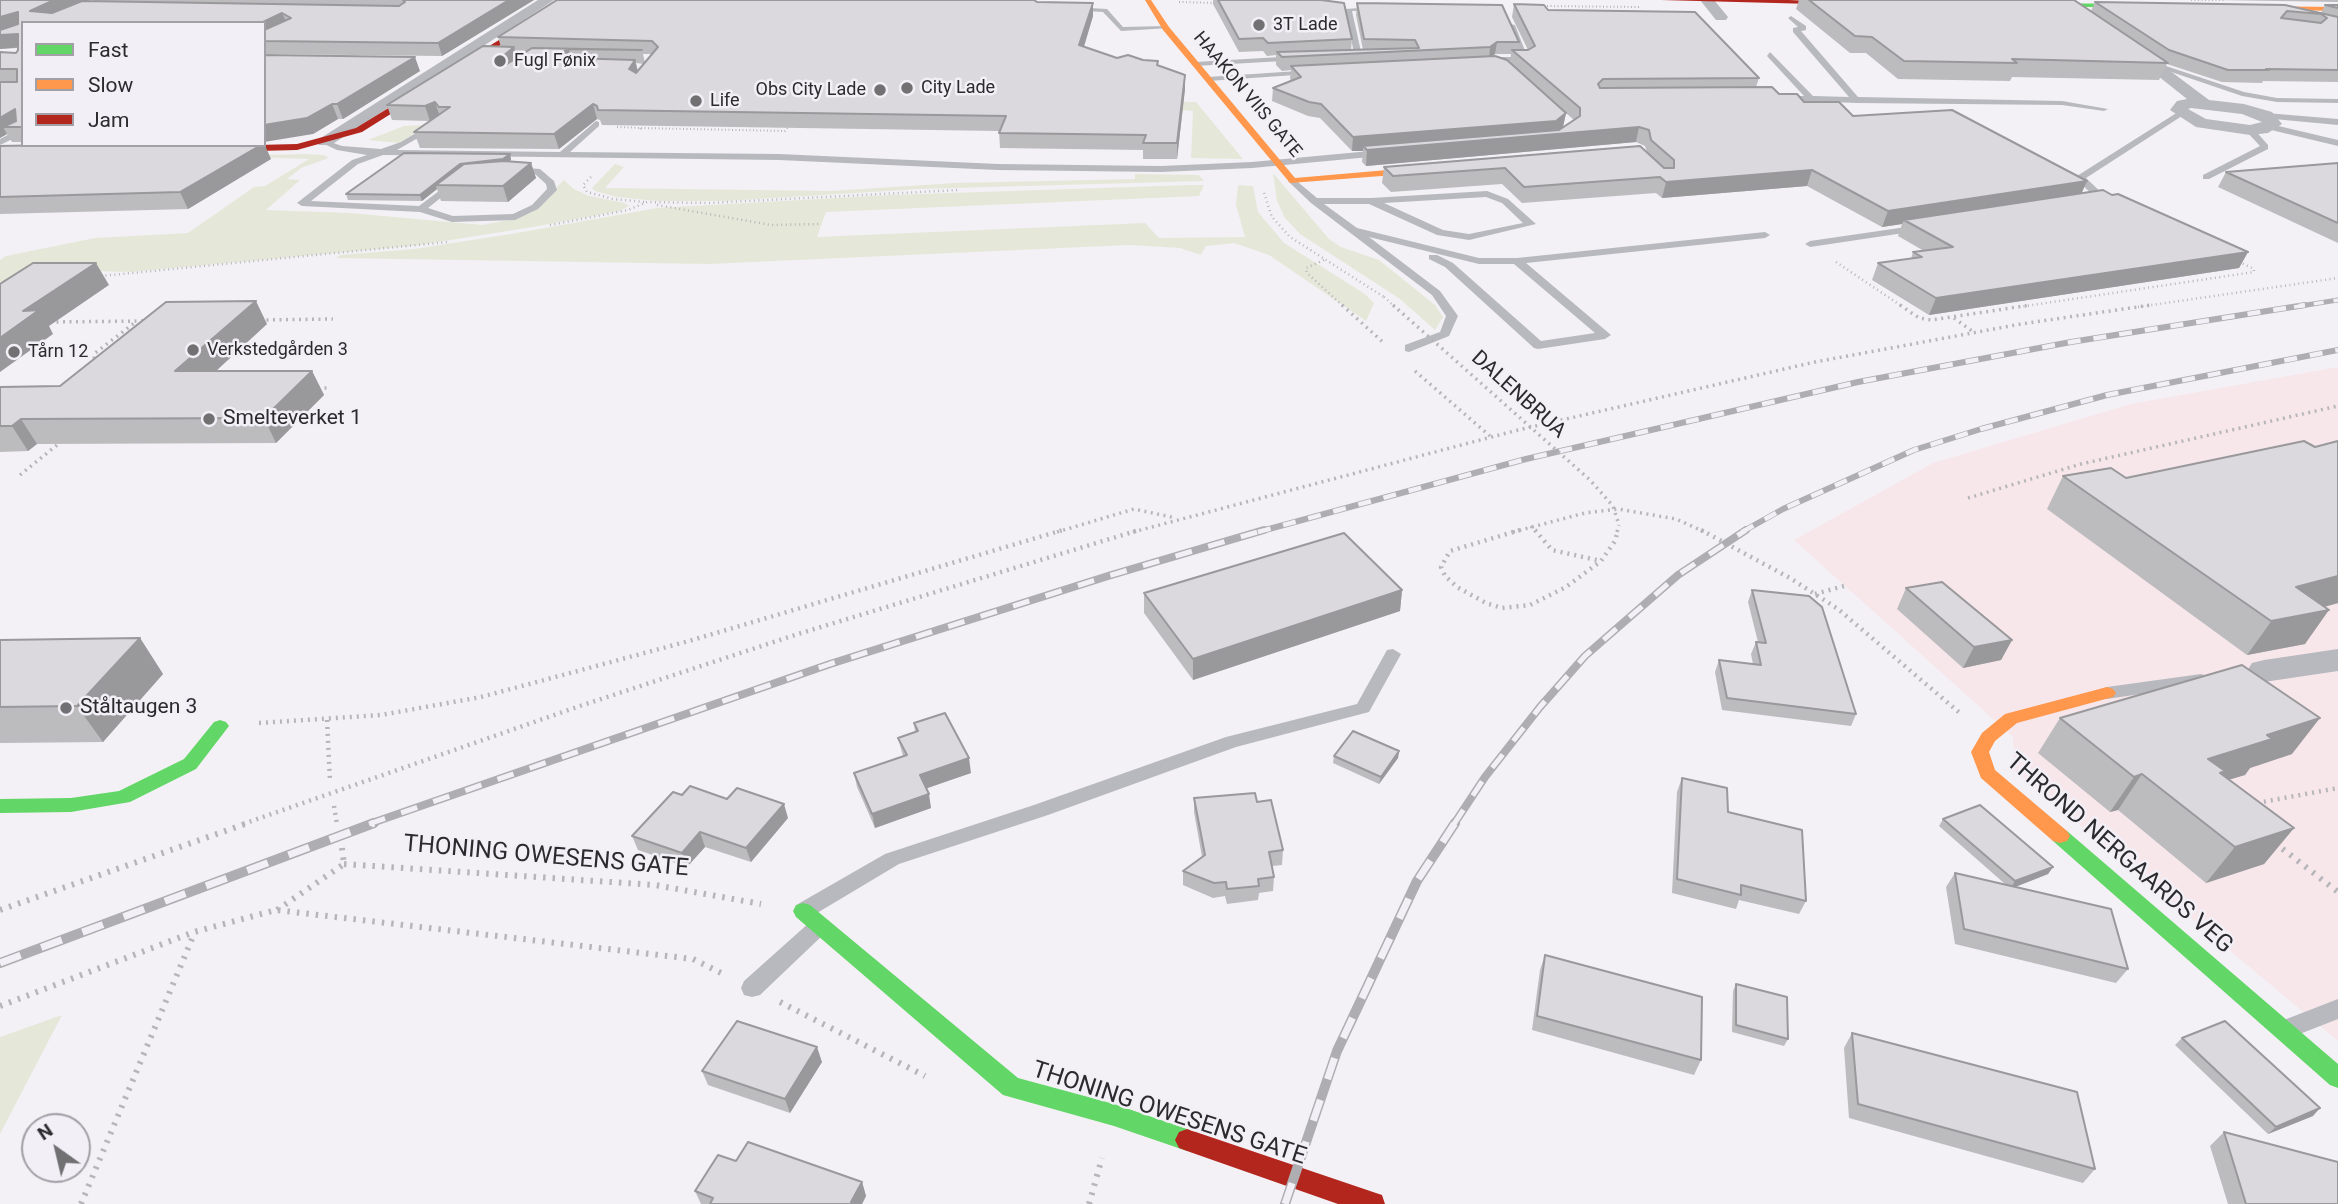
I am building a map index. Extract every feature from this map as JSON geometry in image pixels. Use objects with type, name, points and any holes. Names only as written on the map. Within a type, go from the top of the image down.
[{"type":"street","points":[[425,62],[445,64],[477,59],[547,0]]},
{"type":"street","points":[[194,150],[274,149],[326,141],[359,130],[569,0]]},
{"type":"street","name":"HAAKON VIIS GATE","points":[[1148,0],[1166,28],[1293,181]]},
{"type":"street","points":[[1664,0],[1866,3]]},
{"type":"street","points":[[1707,0],[1721,17]]},
{"type":"street","points":[[2011,5],[2061,3],[2164,7]]},
{"type":"street","points":[[2061,3],[2148,61],[2203,103]]},
{"type":"street","points":[[2223,3],[2270,8],[2338,9]]},
{"type":"street","points":[[51,21],[81,10],[106,5]]},
{"type":"street","points":[[326,141],[445,64]]},
{"type":"street","points":[[2203,103],[2244,109],[2268,122],[2250,130],[2218,127],[2181,114],[2178,110],[2183,105],[2203,103]]},
{"type":"street","points":[[1293,181],[1444,168]]},
{"type":"street","points":[[2258,672],[2338,660]]},
{"type":"street","name":"THROND NERGAARDS VEG","points":[[2107,693],[2011,718],[1988,737],[1980,752],[1987,773],[2338,1078]]},
{"type":"street","points":[[0,806],[71,805],[123,797],[190,764],[220,726]]},
{"type":"street","name":"THONING OWESENS GATE","points":[[803,911],[1011,1087],[1114,1115],[1373,1204]]},
{"type":"lane","points":[[2270,8],[2300,18]]},
{"type":"lane","points":[[1066,9],[1105,10],[1121,29],[1166,28]]},
{"type":"lane","points":[[1358,56],[1348,9],[1387,9]]},
{"type":"lane","points":[[1504,11],[1531,69]]},
{"type":"lane","points":[[1791,18],[1803,27],[1796,30],[1857,101]]},
{"type":"lane","points":[[1770,54],[1812,100]]},
{"type":"lane","points":[[1345,56],[1371,56]]},
{"type":"lane","points":[[1195,64],[1305,58]]},
{"type":"lane","points":[[1508,69],[1474,61],[1526,60]]},
{"type":"lane","points":[[2148,61],[2242,94],[2277,100],[2338,101]]},
{"type":"lane","points":[[1208,79],[1324,71]]},
{"type":"lane","points":[[1768,97],[1857,101],[2062,103],[2104,108]]},
{"type":"lane","points":[[2115,205],[2103,199],[2080,178],[2181,114]]},
{"type":"lane","points":[[439,122],[388,151],[355,162],[302,203],[421,209],[452,219],[515,217],[535,207],[552,190],[551,183],[537,171],[503,170],[525,156]]},
{"type":"lane","points":[[2268,122],[2338,122]]},
{"type":"lane","points":[[2268,122],[2338,143]]},
{"type":"lane","points":[[560,156],[596,124]]},
{"type":"lane","points":[[2206,177],[2265,147],[2250,130]]},
{"type":"lane","points":[[4,149],[21,132]]},
{"type":"lane","points":[[326,141],[349,150],[368,152],[779,157],[998,167],[1134,169],[1217,168],[1397,152]]},
{"type":"lane","points":[[421,209],[466,173]]},
{"type":"lane","points":[[1293,181],[1314,201],[1436,293],[1452,316],[1445,334],[1409,348]]},
{"type":"lane","points":[[1314,201],[1370,201],[1487,194],[1505,201],[1531,224],[1469,237],[1441,233],[1370,201]]},
{"type":"lane","points":[[2089,201],[2103,199]]},
{"type":"lane","points":[[1810,244],[1927,227]]},
{"type":"lane","points":[[1355,231],[1479,261],[1517,261],[1765,235]]},
{"type":"lane","points":[[1412,246],[1449,265],[1538,345],[1605,335],[1517,261]]},
{"type":"lane","points":[[803,911],[892,859],[1041,810],[1232,742],[1363,708],[1393,654]]},
{"type":"lane","name":"THROND NERGAARDS VEG","points":[[2107,693],[2212,678]]},
{"type":"lane","points":[[752,988],[820,926]]},
{"type":"lane","points":[[2283,1031],[2338,1009]]},
{"type":"path","points":[[641,128],[785,131],[788,127]]},
{"type":"path","points":[[599,169],[583,185],[587,192],[613,199],[647,202],[709,203],[967,190]]},
{"type":"path","name":"DALENBRUA","points":[[1264,189],[1272,217],[1290,237],[1384,297],[1590,480],[1612,506],[1619,525],[1615,541],[1601,561]]},
{"type":"path","points":[[540,227],[628,210],[647,202],[726,219],[771,225],[820,224]]},
{"type":"path","points":[[94,277],[448,242]]},
{"type":"path","points":[[1810,244],[1919,318],[1931,320],[2254,272],[2239,262]]},
{"type":"path","points":[[0,910],[593,701],[798,634],[1179,518],[1672,393],[1815,362],[1974,332],[2338,278]]},
{"type":"path","points":[[1953,318],[1974,332]]},
{"type":"path","points":[[250,320],[333,319]]},
{"type":"path","points":[[93,370],[95,353],[138,321]]},
{"type":"path","points":[[41,322],[152,321]]},
{"type":"path","points":[[315,388],[328,388]]},
{"type":"path","points":[[1968,498],[2081,464],[2338,406]]},
{"type":"path","points":[[20,475],[62,441]]},
{"type":"path","points":[[220,726],[327,720],[429,708],[518,688],[689,641],[1134,509],[1179,518]]},
{"type":"path","points":[[1601,561],[1544,600],[1515,608],[1486,603],[1457,587],[1445,576],[1441,567],[1450,551],[1475,541],[1531,526],[1601,510],[1618,509],[1658,514],[1703,531],[1838,609],[1988,737]]},
{"type":"path","points":[[1531,526],[1552,550],[1601,561]]},
{"type":"path","points":[[1814,594],[1844,586]]},
{"type":"path","points":[[327,720],[330,780]]},
{"type":"path","points":[[2245,806],[2338,788]]},
{"type":"path","points":[[334,806],[337,824]]},
{"type":"path","points":[[2263,834],[2338,892]]},
{"type":"path","points":[[0,1006],[194,932],[276,910],[344,864],[342,848]]},
{"type":"path","name":"THONING OWESENS GATE","points":[[344,864],[655,885],[803,911]]},
{"type":"path","points":[[276,910],[693,959],[936,1082]]},
{"type":"path","points":[[80,1204],[194,932]]},
{"type":"shaded area","points":[[1183,102],[1196,102],[1243,159],[1191,158],[1193,111],[1182,110]]},
{"type":"shaded area","points":[[426,125],[400,143],[368,140],[404,126]]},
{"type":"shaded area","points":[[307,154],[329,158],[301,168],[287,179],[300,180],[266,210],[350,213],[483,225],[518,218],[532,212],[564,180],[574,189],[589,196],[629,206],[619,211],[533,227],[419,245],[130,272],[57,270],[0,282],[0,260],[6,256],[95,238],[188,233],[254,187],[265,186],[309,159],[220,156]]},
{"type":"shaded area","points":[[615,164],[624,167],[605,188],[831,191],[955,183],[1135,179],[1135,174],[1199,175],[1204,181],[919,189],[725,201],[657,201],[617,197],[595,191],[592,188]]},
{"type":"shaded area","points":[[1273,173],[1329,239],[1341,247],[1379,260],[1435,305],[1443,317],[1435,330],[1400,299],[1300,234],[1285,218],[1277,201]]},
{"type":"shaded area","points":[[1204,185],[1199,196],[826,212],[817,237],[1145,223],[1159,238],[1245,237],[1236,205],[1238,185],[1253,186],[1258,212],[1284,243],[1365,294],[1374,303],[1366,321],[1269,255],[1234,243],[1206,246],[1201,255],[1180,248],[1129,245],[708,264],[336,258],[340,255],[414,249],[511,234],[657,208],[889,195]]},
{"type":"shaded area","points":[[2338,367],[2338,1041],[2014,770],[2013,737],[1794,540],[1933,463],[2131,404]]},
{"type":"shaded area","points":[[62,1015],[0,1134],[0,1037]]},
{"type":"building","points":[[0,0],[54,0],[30,11],[52,13],[82,1],[399,6],[405,2],[403,0],[509,0],[438,43],[266,41],[266,29],[291,18],[282,13],[265,21],[21,21],[21,127],[3,127],[16,121],[15,109],[0,118],[0,82],[17,82],[17,69],[0,69],[0,52],[16,53],[18,34],[0,35],[0,30],[18,24],[18,12],[0,17]]},
{"type":"building","name":"City Lade","points":[[557,0],[1034,0],[1093,3],[1079,45],[1117,58],[1128,55],[1158,61],[1157,65],[1185,75],[1177,143],[1143,143],[1146,135],[999,133],[1006,116],[598,110],[593,104],[554,134],[414,132],[450,107],[439,107],[435,102],[425,106],[387,105],[483,46],[514,47],[502,57],[507,64],[532,48],[642,50],[569,49],[563,52],[569,58],[635,60],[629,69],[636,73],[658,47],[652,41],[498,37]]},
{"type":"building","points":[[1218,0],[1321,0],[1344,3],[1352,39],[1268,43],[1263,38],[1239,39]]},
{"type":"building","points":[[1809,0],[2074,0],[2168,63],[2012,59],[2017,63],[1904,61],[1872,37],[1855,36]]},
{"type":"building","points":[[2095,2],[2285,5],[2338,17],[2338,70],[2228,70],[2169,50]],"holes":[[[2287,11],[2321,14],[2327,18],[2321,23],[2281,18]]]},
{"type":"building","points":[[1357,3],[1502,5],[1519,42],[1497,42],[1490,47],[1282,57],[1277,52],[1419,48],[1415,40],[1364,39]]},
{"type":"building","points":[[1514,4],[1544,5],[1548,10],[1695,12],[1759,78],[1603,79],[1598,84],[1600,88],[1772,87],[1779,94],[1797,94],[1804,102],[1839,102],[1853,116],[1952,110],[2087,181],[1888,211],[1812,170],[1666,182],[1660,177],[1524,187],[1505,168],[1393,176],[1384,167],[1640,146],[1664,168],[1674,168],[1674,160],[1651,140],[1649,130],[1639,127],[1367,150],[1363,146],[1559,130],[1580,116],[1580,108],[1512,50],[1528,50],[1535,46]]},
{"type":"building","points":[[266,55],[415,57],[337,104],[332,104],[307,118],[266,125]]},
{"type":"building","points":[[1495,56],[1507,60],[1566,113],[1556,121],[1353,137],[1321,104],[1273,88],[1301,77],[1291,66]]},
{"type":"building","points":[[0,146],[258,147],[180,192],[0,197]]},
{"type":"building","points":[[404,153],[510,154],[503,159],[460,164],[420,195],[346,194]]},
{"type":"building","points":[[504,161],[531,163],[503,186],[436,185],[464,164]]},
{"type":"building","points":[[2338,163],[2338,223],[2226,172]]},
{"type":"building","points":[[2103,190],[2112,195],[2118,194],[2248,252],[1936,298],[1878,263],[1922,257],[1913,252],[1953,247],[1904,220]]},
{"type":"building","points":[[33,263],[96,263],[23,311],[39,310],[0,338],[0,284]]},
{"type":"building","points":[[256,301],[175,371],[312,371],[264,418],[21,419],[12,426],[0,426],[0,387],[60,386],[166,302]]},
{"type":"building","points":[[2304,441],[2315,447],[2338,441],[2338,576],[2296,587],[2329,610],[2271,621],[2063,476],[2111,468],[2126,478]]},
{"type":"building","points":[[1344,533],[1402,590],[1193,659],[1144,593]]},
{"type":"building","points":[[1942,582],[2012,640],[1974,647],[1906,588]]},
{"type":"building","points":[[1752,590],[1809,596],[1822,607],[1856,714],[1727,698],[1719,660],[1761,665],[1756,642],[1766,643]]},
{"type":"building","points":[[140,638],[77,706],[0,707],[0,640]]},
{"type":"building","points":[[2242,665],[2320,718],[2267,735],[2272,739],[2208,759],[2225,771],[2220,773],[2294,828],[2235,847],[2142,774],[2134,777],[2060,718]]},
{"type":"building","points":[[945,713],[969,758],[920,775],[929,794],[872,814],[854,773],[907,755],[898,738],[918,731],[914,723]]},
{"type":"building","points":[[1353,731],[1399,751],[1381,777],[1334,756]]},
{"type":"building","points":[[1682,778],[1727,788],[1728,812],[1802,830],[1806,901],[1741,885],[1741,895],[1677,879]]},
{"type":"building","points":[[690,786],[727,799],[737,788],[784,804],[746,848],[700,832],[682,853],[632,836],[673,792],[682,795]]},
{"type":"building","points":[[1255,793],[1257,802],[1271,800],[1283,850],[1269,852],[1274,877],[1258,879],[1259,886],[1227,889],[1226,882],[1214,883],[1183,871],[1205,855],[1194,798]]},
{"type":"building","points":[[1980,805],[2053,867],[2015,881],[1943,819]]},
{"type":"building","points":[[1955,873],[2111,909],[2128,969],[1964,929]]},
{"type":"building","points":[[1545,955],[1702,997],[1701,1060],[1537,1016]]},
{"type":"building","points":[[1736,984],[1787,997],[1788,1039],[1736,1025]]},
{"type":"building","points":[[737,1021],[817,1047],[785,1099],[702,1071]]},
{"type":"building","points":[[2225,1021],[2320,1108],[2276,1127],[2182,1038]]},
{"type":"building","points":[[1852,1033],[2077,1092],[2095,1169],[1858,1104]]},
{"type":"building","points":[[2224,1132],[2338,1162],[2338,1204],[2246,1204]]},
{"type":"building","points":[[748,1142],[862,1182],[851,1202],[857,1204],[710,1204],[713,1198],[695,1191],[718,1155],[736,1161]]},
{"type":"railway","points":[[2294,307],[2338,300]]},
{"type":"railway","points":[[1258,532],[1526,459],[1858,382],[2071,342],[2305,305]]},
{"type":"railway","points":[[1742,532],[1783,509],[1914,450],[1981,429],[2107,395],[2338,350]]},
{"type":"railway","points":[[369,824],[830,664],[1264,530]]},
{"type":"railway","points":[[1454,824],[1485,777],[1540,707],[1585,656],[1678,575],[1746,530]]},
{"type":"railway","points":[[0,963],[374,823]]},
{"type":"railway","points":[[1285,1204],[1337,1051],[1417,881],[1455,823]]},
{"type":"traffic: fast","points":[[2031,5],[2145,6]]},
{"type":"traffic: fast","points":[[0,806],[71,805],[123,797],[190,764],[220,726]]},
{"type":"traffic: fast","points":[[2060,836],[2338,1078]]},
{"type":"traffic: fast","points":[[803,911],[1011,1087],[1114,1115],[1187,1140]]},
{"type":"traffic: slow","points":[[1148,0],[1166,28],[1293,181],[1434,169]]},
{"type":"traffic: slow","points":[[2248,8],[2338,9]]},
{"type":"traffic: slow","points":[[2060,836],[1987,773],[1980,752],[1988,737],[2011,718],[2107,693]]},
{"type":"traffic: jam","points":[[216,149],[297,147],[359,130],[569,0]]},
{"type":"traffic: jam","points":[[1664,0],[1851,3]]},
{"type":"traffic: jam","points":[[1187,1140],[1373,1204]]},
{"type":"place","name":"3T Lade","points":[[1259,25]]},
{"type":"place","name":"Fugl Fønix","points":[[500,61]]},
{"type":"place","name":"City Lade","points":[[907,88]]},
{"type":"place","name":"Obs City Lade","points":[[880,90]]},
{"type":"place","name":"Life","points":[[696,101]]},
{"type":"place","name":"Verkstedgården 3","points":[[193,350]]},
{"type":"place","name":"Tårn 12","points":[[14,352]]},
{"type":"place","name":"Smelteverket 1","points":[[209,419]]},
{"type":"place","name":"Ståltaugen 3","points":[[66,708]]}]
